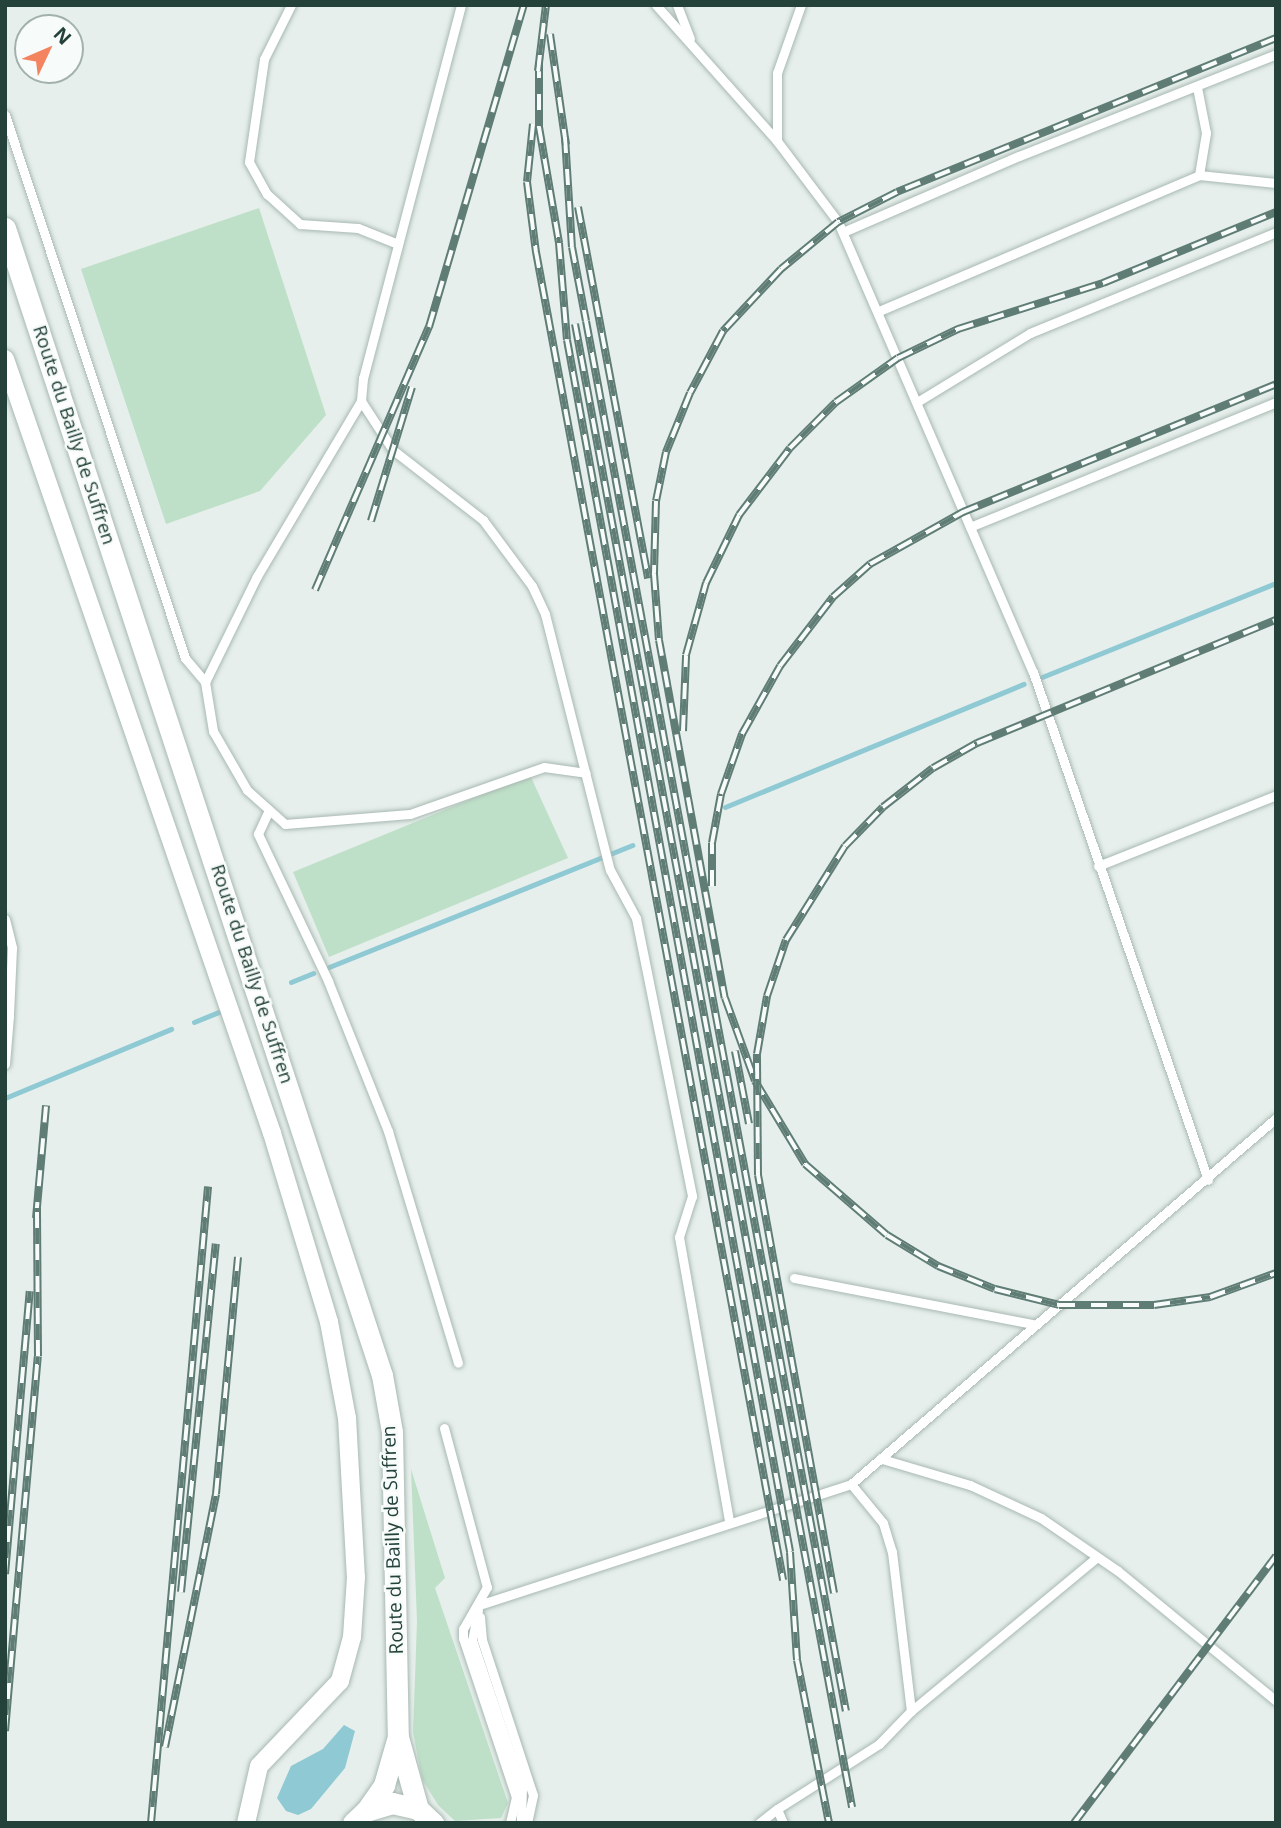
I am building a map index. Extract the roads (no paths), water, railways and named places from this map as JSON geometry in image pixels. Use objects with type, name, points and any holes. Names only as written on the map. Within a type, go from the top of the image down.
[{"type":"main road","name":"Route du Bailly de Suffren","points":[[5,228],[382,1375],[392,1432],[398,1737],[384,1785],[359,1817]]},
{"type":"main road","name":"Route du Bailly de Suffren","points":[[398,1737],[425,1816]]},
{"type":"main road","points":[[359,1817],[392,1803],[425,1816]]},
{"type":"street","points":[[5,359],[272,1133],[329,1322],[347,1418],[356,1577],[352,1637],[340,1681],[259,1766],[246,1823]]},
{"type":"lane","points":[[291,5],[264,58],[250,162],[267,194],[300,224],[358,228],[398,244]]},
{"type":"lane","points":[[205,682],[257,576],[361,401],[363,379],[461,5]]},
{"type":"lane","points":[[656,5],[777,141],[843,232],[1033,672],[1208,1180]]},
{"type":"lane","points":[[677,5],[692,44]]},
{"type":"lane","points":[[777,141],[777,73],[801,5]]},
{"type":"lane","points":[[843,232],[1019,156],[1276,54]]},
{"type":"lane","points":[[1197,87],[1206,133],[1199,175]]},
{"type":"lane","points":[[5,115],[185,659],[205,682],[213,731],[247,790],[285,824],[410,814],[544,766],[586,773]]},
{"type":"lane","points":[[879,311],[1199,175],[1276,183]]},
{"type":"lane","points":[[917,402],[1030,333],[1276,232]]},
{"type":"lane","points":[[361,401],[393,450],[483,520],[532,586],[545,614],[610,870],[636,918],[692,1196],[679,1237],[729,1522]]},
{"type":"lane","points":[[970,527],[1276,402]]},
{"type":"lane","points":[[1098,866],[1276,795]]},
{"type":"lane","points":[[269,810],[258,834],[328,981],[388,1131],[458,1363]]},
{"type":"lane","points":[[5,919],[12,948],[5,1064]]},
{"type":"lane","points":[[479,1605],[851,1484],[882,1460],[1033,1324],[1208,1180],[1276,1118]]},
{"type":"lane","points":[[794,1278],[1033,1324]]},
{"type":"lane","points":[[444,1428],[487,1587],[463,1629],[463,1638],[516,1797],[510,1823]]},
{"type":"lane","points":[[882,1460],[970,1485],[1041,1518],[1097,1557],[1276,1701]]},
{"type":"lane","points":[[851,1484],[883,1523],[892,1552],[911,1711]]},
{"type":"lane","points":[[760,1823],[777,1809],[879,1744],[911,1711],[1097,1557]]},
{"type":"lane","points":[[479,1605],[472,1640],[522,1789],[521,1823]]},
{"type":"lane","points":[[479,1605],[482,1640],[533,1795],[527,1823]]},
{"type":"lane","points":[[777,1809],[783,1823]]},
{"type":"water","points":[[344,1725],[355,1731],[345,1768],[311,1809],[298,1815],[286,1811],[277,1798],[291,1766],[323,1749]]},
{"type":"waterway","points":[[1042,677],[1276,583]]},
{"type":"waterway","points":[[725,807],[1024,684]]},
{"type":"waterway","points":[[329,967],[632,845]]},
{"type":"waterway","points":[[291,982],[313,973]]},
{"type":"waterway","points":[[194,1022],[219,1012]]},
{"type":"waterway","points":[[5,1098],[171,1029]]},
{"type":"railway","points":[[315,590],[429,327],[524,5]]},
{"type":"railway","points":[[538,71],[546,5]]},
{"type":"railway","points":[[550,34],[566,145]]},
{"type":"railway","points":[[1276,38],[897,192],[838,222],[781,269],[723,331],[690,393],[666,452],[656,501],[654,574],[659,640],[725,998],[755,1081],[805,1164],[887,1235],[938,1266],[995,1289],[1059,1305],[1154,1305],[1210,1297],[1276,1273]]},
{"type":"railway","points":[[539,62],[539,127],[559,243],[567,340],[790,1552],[797,1660],[829,1823]]},
{"type":"railway","points":[[533,124],[527,182],[536,252],[783,1580]]},
{"type":"railway","points":[[565,137],[572,247],[846,1711]]},
{"type":"railway","points":[[578,207],[648,578]]},
{"type":"railway","points":[[683,731],[686,655],[706,583],[739,515],[790,448],[836,402],[898,358],[958,329],[1103,283],[1276,212]]},
{"type":"railway","points":[[575,324],[852,1807]]},
{"type":"railway","points":[[712,886],[712,843],[721,794],[742,734],[780,666],[833,597],[870,564],[963,512],[1276,384]]},
{"type":"railway","points":[[371,521],[412,387]]},
{"type":"railway","points":[[834,1593],[758,1175],[757,1054],[767,996],[786,940],[845,846],[883,807],[933,768],[977,743],[1276,620]]},
{"type":"railway","points":[[735,1051],[749,1124]]},
{"type":"railway","points":[[36,1218],[46,1105]]},
{"type":"railway","points":[[151,1823],[208,1187]]},
{"type":"railway","points":[[5,1731],[38,1356],[37,1208]]},
{"type":"railway","points":[[181,1592],[216,1244]]},
{"type":"railway","points":[[165,1747],[216,1494],[238,1257]]},
{"type":"railway","points":[[5,1574],[30,1291]]},
{"type":"railway","points":[[1074,1823],[1276,1556]]}]
